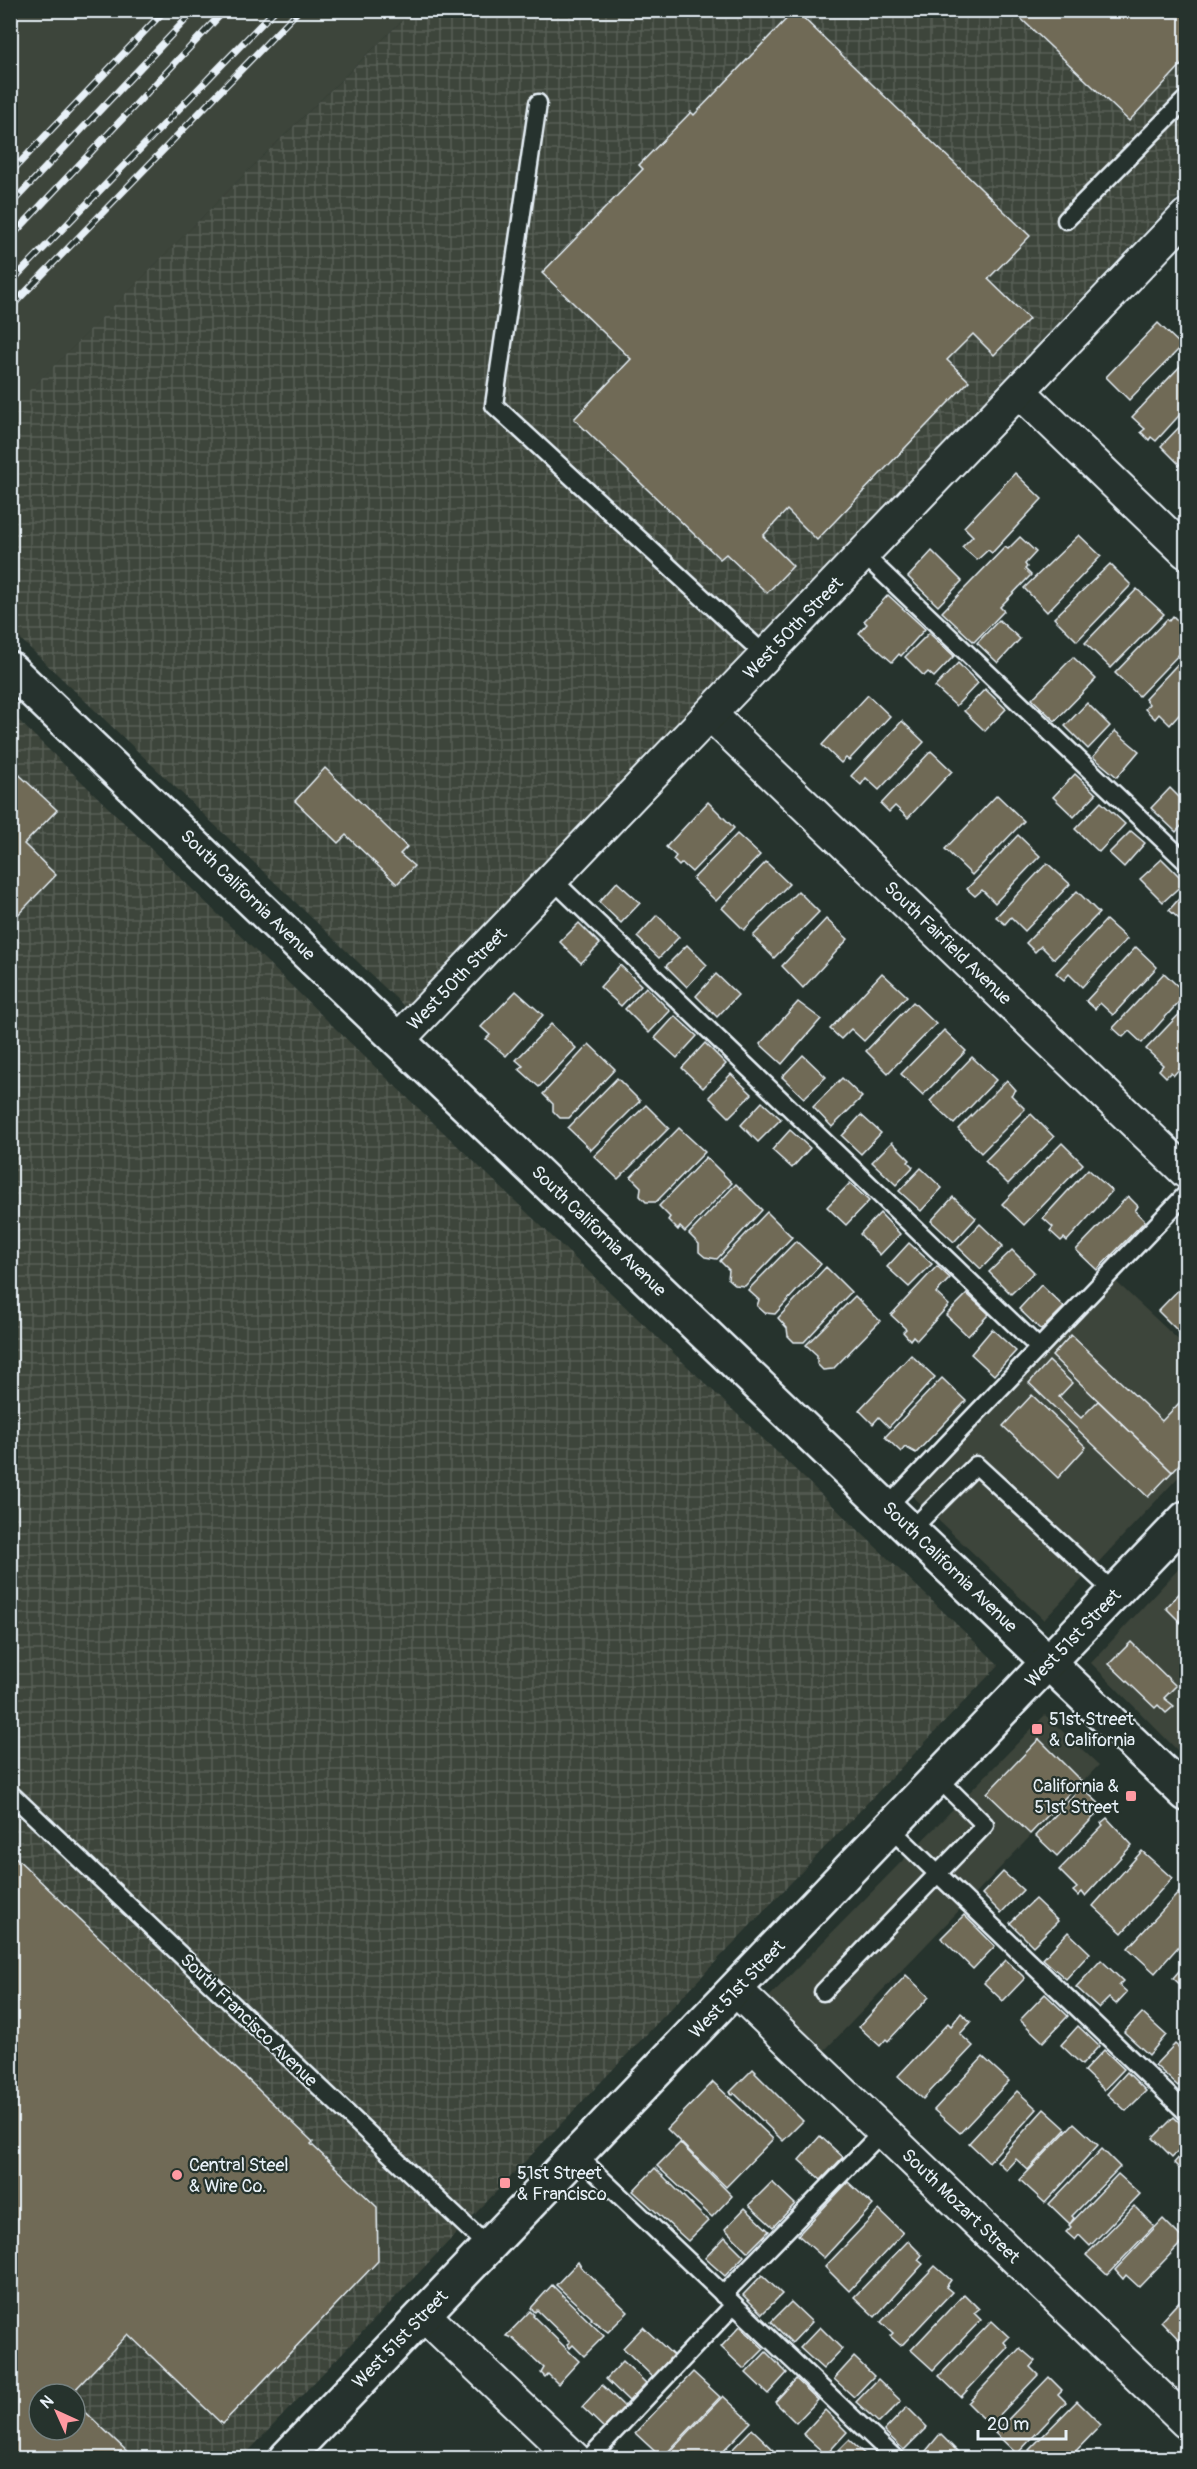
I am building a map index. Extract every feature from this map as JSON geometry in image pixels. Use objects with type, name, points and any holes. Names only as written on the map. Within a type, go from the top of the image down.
[{"type":"street","name":"West 50th Street","points":[[399,1039],[1019,391],[1182,230]]},
{"type":"street","points":[[1019,391],[1186,552]]},
{"type":"street","name":"South California Avenue","points":[[10,669],[1186,1794]]},
{"type":"street","name":"South Fairfield Avenue","points":[[710,714],[1186,1172]]},
{"type":"street","name":"West 51st Street","points":[[286,2458],[1186,1518]]},
{"type":"street","name":"South Mozart Street","points":[[736,1990],[1186,2422]]},
{"type":"street","points":[[424,2315],[574,2458]]},
{"type":"lane","points":[[1066,220],[1186,99]]},
{"type":"lane","points":[[538,103],[494,405],[766,656]]},
{"type":"lane","points":[[863,554],[1186,862]]},
{"type":"lane","points":[[552,879],[1040,1348]]},
{"type":"lane","points":[[887,1507],[1186,1194]]},
{"type":"lane","points":[[911,1530],[976,1465],[1114,1593]]},
{"type":"lane","points":[[823,1992],[985,1825],[938,1778]]},
{"type":"lane","name":"South Francisco Avenue","points":[[10,1793],[488,2247]]},
{"type":"lane","points":[[890,1828],[1186,2112]]},
{"type":"lane","points":[[589,2458],[728,2300],[883,2131]]},
{"type":"lane","points":[[577,2155],[895,2458]]},
{"type":"shaded area","points":[[17,10],[412,11],[259,160],[11,410],[10,17]]},
{"type":"shaded area","points":[[412,11],[1186,11],[1186,189],[406,1008],[11,630],[10,410],[259,160]]},
{"type":"shaded area","points":[[10,712],[368,1060],[999,1665],[242,2458],[11,2458]]},
{"type":"shaded area","points":[[1109,1275],[1186,1347],[1186,1469],[1044,1620],[905,1489]]},
{"type":"shaded area","points":[[1186,1561],[1186,1759],[1091,1663]]},
{"type":"shaded area","points":[[1045,1715],[1099,1765],[824,2051],[769,1997]]},
{"type":"building","points":[[795,10],[1030,236],[988,279],[1029,319],[994,355],[973,334],[947,360],[969,381],[817,540],[787,510],[763,536],[793,566],[767,593],[726,554],[720,559],[574,419],[631,359],[542,273],[643,169],[639,165],[691,112],[694,115]]},
{"type":"building","points":[[1012,10],[1179,10],[1186,17],[1186,60],[1129,121]]},
{"type":"building","points":[[1158,323],[1182,346],[1129,400],[1106,377]]},
{"type":"building","points":[[1186,360],[1186,408],[1156,441],[1151,437],[1149,440],[1141,432],[1145,429],[1132,417]]},
{"type":"building","points":[[1186,420],[1186,466],[1184,469],[1161,446]]},
{"type":"building","points":[[1015,473],[1042,499],[992,553],[988,550],[977,560],[962,547],[973,536],[964,527]]},
{"type":"building","points":[[1079,535],[1101,556],[1047,612],[1024,588]]},
{"type":"building","points":[[1020,537],[1036,552],[1025,564],[1027,567],[1025,569],[1031,575],[1000,607],[1004,611],[974,642],[942,612],[1005,547],[1008,549]]},
{"type":"building","points":[[932,551],[962,581],[938,606],[908,577]]},
{"type":"building","points":[[1110,564],[1131,585],[1077,641],[1054,618]]},
{"type":"building","points":[[1137,589],[1164,614],[1111,668],[1085,643]]},
{"type":"building","points":[[888,595],[925,629],[901,656],[899,654],[892,662],[859,633],[867,624],[864,621]]},
{"type":"building","points":[[1173,616],[1186,629],[1186,647],[1139,696],[1115,673],[1167,619],[1169,621]]},
{"type":"building","points":[[999,620],[1020,639],[998,663],[977,643]]},
{"type":"building","points":[[929,633],[954,656],[934,677],[928,672],[924,676],[905,657]]},
{"type":"building","points":[[1186,655],[1186,707],[1170,725],[1159,714],[1155,719],[1145,709],[1149,704],[1145,699]]},
{"type":"building","points":[[1073,657],[1096,679],[1055,721],[1032,699]]},
{"type":"building","points":[[958,663],[978,683],[956,706],[935,687]]},
{"type":"building","points":[[985,689],[1006,709],[985,731],[964,711]]},
{"type":"building","points":[[868,695],[890,716],[849,760],[846,758],[841,763],[822,745]]},
{"type":"building","points":[[1087,703],[1110,726],[1088,749],[1065,726]]},
{"type":"building","points":[[902,721],[924,742],[879,790],[866,778],[861,785],[851,776]]},
{"type":"building","points":[[1115,731],[1139,751],[1117,777],[1093,757]]},
{"type":"building","points":[[931,751],[952,771],[908,818],[895,806],[889,812],[881,804]]},
{"type":"building","points":[[10,766],[57,810],[24,844],[56,875],[10,923]]},
{"type":"building","points":[[325,768],[407,847],[400,854],[414,866],[397,884],[346,835],[338,843],[295,801]]},
{"type":"building","points":[[1075,774],[1096,794],[1074,817],[1053,797]]},
{"type":"building","points":[[1170,788],[1186,804],[1186,821],[1176,832],[1151,808]]},
{"type":"building","points":[[997,795],[1024,821],[972,875],[945,849]]},
{"type":"building","points":[[708,802],[734,828],[692,872],[682,863],[679,866],[673,860],[676,856],[666,847]]},
{"type":"building","points":[[1101,802],[1125,824],[1099,852],[1075,829]]},
{"type":"building","points":[[1131,831],[1145,843],[1124,867],[1109,853]]},
{"type":"building","points":[[737,834],[760,855],[716,901],[693,879]]},
{"type":"building","points":[[1018,835],[1040,856],[995,903],[982,890],[975,896],[967,889]]},
{"type":"building","points":[[1162,859],[1185,882],[1163,902],[1140,879]]},
{"type":"building","points":[[766,862],[789,884],[744,930],[722,908]]},
{"type":"building","points":[[1047,863],[1070,884],[1025,931],[1011,917],[1005,924],[996,917]]},
{"type":"building","points":[[617,882],[640,903],[621,923],[599,902]]},
{"type":"building","points":[[798,891],[819,912],[774,958],[753,936]]},
{"type":"building","points":[[1077,891],[1099,913],[1054,959],[1041,946],[1035,952],[1026,943]]},
{"type":"building","points":[[1186,891],[1186,925],[1169,910]]},
{"type":"building","points":[[657,915],[679,937],[659,958],[637,937]]},
{"type":"building","points":[[826,919],[848,939],[803,988],[782,966]]},
{"type":"building","points":[[1106,920],[1127,939],[1082,987],[1069,974],[1064,980],[1056,973]]},
{"type":"building","points":[[579,923],[600,944],[581,963],[560,942]]},
{"type":"building","points":[[687,945],[707,965],[687,987],[666,966]]},
{"type":"building","points":[[1136,947],[1157,967],[1113,1015],[1100,1003],[1095,1009],[1086,1001]]},
{"type":"building","points":[[620,965],[641,985],[621,1006],[600,987]]},
{"type":"building","points":[[882,973],[907,996],[864,1041],[851,1029],[841,1039],[830,1029]]},
{"type":"building","points":[[1164,973],[1186,994],[1142,1043],[1129,1031],[1123,1037],[1113,1028]]},
{"type":"building","points":[[716,974],[738,995],[717,1017],[696,996]]},
{"type":"building","points":[[646,987],[670,1011],[649,1033],[625,1009]]},
{"type":"building","points":[[516,991],[543,1015],[506,1056],[486,1039],[490,1035],[481,1027]]},
{"type":"building","points":[[798,1002],[821,1019],[782,1064],[760,1044]]},
{"type":"building","points":[[913,1002],[936,1024],[888,1073],[866,1051]]},
{"type":"building","points":[[1186,1007],[1186,1061],[1174,1075],[1171,1072],[1166,1077],[1159,1070],[1163,1065],[1146,1049]]},
{"type":"building","points":[[675,1016],[697,1036],[677,1058],[655,1038]]},
{"type":"building","points":[[551,1024],[576,1048],[539,1087],[519,1069],[523,1066],[516,1060]]},
{"type":"building","points":[[944,1030],[966,1051],[923,1095],[901,1074]]},
{"type":"building","points":[[705,1043],[726,1064],[703,1088],[682,1068]]},
{"type":"building","points":[[589,1044],[615,1069],[569,1118],[560,1118],[553,1111],[553,1104],[543,1094]]},
{"type":"building","points":[[803,1055],[826,1077],[804,1098],[782,1077]]},
{"type":"building","points":[[972,1057],[996,1080],[954,1124],[930,1101]]},
{"type":"building","points":[[731,1074],[752,1094],[729,1117],[709,1097]]},
{"type":"building","points":[[617,1078],[640,1101],[591,1150],[568,1128]]},
{"type":"building","points":[[842,1078],[862,1097],[832,1127],[813,1107]]},
{"type":"building","points":[[1007,1080],[1016,1090],[1011,1095],[1025,1109],[981,1153],[958,1129]]},
{"type":"building","points":[[762,1102],[781,1119],[758,1142],[741,1125]]},
{"type":"building","points":[[646,1105],[669,1128],[618,1179],[594,1156]]},
{"type":"building","points":[[1031,1114],[1054,1137],[1008,1184],[985,1161]]},
{"type":"building","points":[[861,1115],[881,1133],[861,1154],[842,1136]]},
{"type":"building","points":[[679,1128],[705,1152],[656,1202],[646,1202],[640,1196],[641,1187],[631,1177]]},
{"type":"building","points":[[790,1130],[810,1148],[792,1168],[772,1150]]},
{"type":"building","points":[[892,1142],[910,1160],[908,1162],[913,1167],[896,1185],[872,1162]]},
{"type":"building","points":[[1062,1143],[1083,1164],[1024,1225],[1002,1204]]},
{"type":"building","points":[[706,1157],[732,1183],[685,1232],[680,1227],[678,1230],[659,1206]]},
{"type":"building","points":[[921,1168],[942,1188],[921,1211],[899,1191]]},
{"type":"building","points":[[1088,1169],[1112,1191],[1067,1241],[1064,1238],[1061,1241],[1050,1231],[1053,1227],[1043,1218]]},
{"type":"building","points":[[850,1183],[869,1201],[846,1225],[827,1207]]},
{"type":"building","points":[[736,1184],[762,1210],[717,1259],[705,1257],[699,1252],[699,1244],[689,1234]]},
{"type":"building","points":[[1128,1196],[1138,1206],[1135,1211],[1145,1221],[1097,1270],[1076,1250]]},
{"type":"building","points":[[953,1197],[976,1218],[954,1242],[931,1221]]},
{"type":"building","points":[[767,1212],[792,1237],[745,1286],[735,1285],[728,1279],[729,1270],[720,1261]]},
{"type":"building","points":[[880,1213],[900,1234],[880,1255],[860,1234]]},
{"type":"building","points":[[980,1224],[1003,1246],[981,1269],[958,1247]]},
{"type":"building","points":[[796,1241],[821,1264],[775,1314],[765,1313],[757,1306],[759,1300],[748,1290]]},
{"type":"building","points":[[909,1243],[932,1264],[909,1287],[887,1267]]},
{"type":"building","points":[[1012,1250],[1034,1272],[1011,1294],[989,1272]]},
{"type":"building","points":[[937,1266],[950,1278],[936,1293],[949,1305],[917,1340],[913,1336],[910,1340],[903,1332],[906,1329],[891,1315]]},
{"type":"building","points":[[826,1267],[851,1292],[804,1342],[794,1342],[788,1336],[787,1328],[778,1318]]},
{"type":"building","points":[[1186,1282],[1186,1339],[1158,1311]]},
{"type":"building","points":[[1041,1285],[1064,1307],[1041,1330],[1019,1309]]},
{"type":"building","points":[[967,1294],[989,1314],[968,1336],[946,1315]]},
{"type":"building","points":[[855,1296],[880,1321],[833,1369],[823,1370],[817,1364],[817,1355],[806,1345]]},
{"type":"building","points":[[992,1329],[1016,1351],[994,1375],[971,1354]]},
{"type":"building","points":[[1071,1335],[1162,1421],[1183,1399],[1186,1403],[1186,1436],[1181,1442],[1186,1448],[1186,1457],[1172,1472],[1052,1356]]},
{"type":"building","points":[[911,1355],[935,1377],[889,1427],[879,1417],[873,1424],[859,1410]]},
{"type":"building","points":[[1049,1361],[1072,1383],[1059,1397],[1081,1418],[1098,1401],[1172,1472],[1148,1497],[1029,1383]]},
{"type":"building","points":[[942,1378],[966,1401],[916,1453],[905,1447],[901,1452],[885,1437]]},
{"type":"building","points":[[1032,1395],[1086,1447],[1058,1478],[1003,1426]]},
{"type":"building","points":[[1186,1586],[1186,1628],[1166,1608]]},
{"type":"building","points":[[1131,1642],[1176,1686],[1164,1698],[1174,1706],[1166,1713],[1158,1705],[1155,1708],[1109,1664]]},
{"type":"building","points":[[1039,1739],[1081,1781],[1030,1834],[987,1793]]},
{"type":"building","points":[[1081,1787],[1103,1807],[1057,1856],[1036,1836]]},
{"type":"building","points":[[1107,1818],[1132,1845],[1085,1896],[1082,1892],[1078,1896],[1073,1891],[1077,1888],[1059,1870],[1103,1825],[1101,1823]]},
{"type":"building","points":[[1142,1851],[1172,1878],[1122,1933],[1093,1906]]},
{"type":"building","name":"Central Steel & Wire Co.","points":[[10,1852],[313,2142],[311,2144],[377,2207],[378,2261],[222,2424],[128,2334],[82,2382],[27,2382],[27,2442],[87,2442],[87,2413],[134,2458],[10,2458]]},
{"type":"building","points":[[1003,1872],[1023,1890],[1001,1913],[982,1894]]},
{"type":"building","points":[[1182,1889],[1186,1893],[1186,1938],[1155,1973],[1128,1948]]},
{"type":"building","points":[[1035,1899],[1058,1921],[1033,1946],[1010,1923]]},
{"type":"building","points":[[964,1915],[995,1946],[973,1969],[941,1938]]},
{"type":"building","points":[[1068,1932],[1090,1953],[1066,1979],[1043,1959]]},
{"type":"building","points":[[1006,1960],[1025,1978],[1003,2001],[984,1983]]},
{"type":"building","points":[[1101,1960],[1123,1981],[1119,1985],[1127,1992],[1116,2004],[1109,1998],[1099,2008],[1076,1987]]},
{"type":"building","points":[[1186,1963],[1186,1990],[1173,1978]]},
{"type":"building","points":[[906,1975],[929,1997],[888,2041],[886,2039],[880,2046],[859,2027]]},
{"type":"building","points":[[1045,1994],[1068,2016],[1043,2042],[1020,2020]]},
{"type":"building","points":[[961,2013],[971,2022],[960,2034],[973,2046],[923,2099],[898,2076],[948,2023],[951,2026]]},
{"type":"building","points":[[1142,2013],[1166,2035],[1149,2055],[1124,2032]]},
{"type":"building","points":[[1078,2026],[1099,2046],[1082,2065],[1061,2045]]},
{"type":"building","points":[[1175,2044],[1186,2054],[1186,2077],[1178,2086],[1155,2065]]},
{"type":"building","points":[[1104,2050],[1124,2069],[1104,2090],[1084,2071]]},
{"type":"building","points":[[983,2057],[1009,2081],[960,2133],[934,2110]]},
{"type":"building","points":[[753,2069],[803,2121],[783,2141],[734,2093],[733,2095],[730,2092]]},
{"type":"building","points":[[1127,2072],[1146,2091],[1126,2111],[1107,2094]]},
{"type":"building","points":[[713,2082],[773,2139],[726,2187],[667,2129]]},
{"type":"building","points":[[1017,2091],[1037,2109],[989,2162],[969,2143]]},
{"type":"building","points":[[1044,2109],[1066,2129],[1028,2170],[1016,2159],[1006,2170],[997,2161]]},
{"type":"building","points":[[1174,2117],[1186,2129],[1186,2142],[1172,2157],[1153,2138]]},
{"type":"building","points":[[1074,2123],[1098,2145],[1045,2203],[1020,2180]]},
{"type":"building","points":[[820,2136],[843,2157],[821,2180],[799,2160]]},
{"type":"building","points":[[680,2143],[732,2196],[712,2217],[657,2166]]},
{"type":"building","points":[[1102,2149],[1120,2167],[1072,2216],[1074,2218],[1070,2224],[1049,2204]]},
{"type":"building","points":[[1186,2149],[1186,2175],[1174,2163]]},
{"type":"building","points":[[655,2168],[708,2221],[688,2241],[633,2191]]},
{"type":"building","points":[[1118,2174],[1140,2194],[1090,2246],[1079,2235],[1075,2240],[1066,2232],[1071,2227],[1069,2225]]},
{"type":"building","points":[[772,2182],[795,2204],[773,2227],[749,2205]]},
{"type":"building","points":[[848,2182],[873,2205],[824,2258],[798,2235]]},
{"type":"building","points":[[1134,2206],[1154,2226],[1107,2275],[1086,2255]]},
{"type":"building","points":[[745,2208],[769,2231],[748,2252],[725,2229]]},
{"type":"building","points":[[879,2210],[903,2233],[849,2291],[825,2267]]},
{"type":"building","points":[[1163,2219],[1184,2240],[1139,2287],[1126,2275],[1123,2279],[1115,2270]]},
{"type":"building","points":[[725,2237],[744,2256],[725,2276],[705,2258]]},
{"type":"building","points":[[908,2241],[922,2255],[918,2260],[923,2264],[875,2317],[854,2297]]},
{"type":"building","points":[[578,2262],[628,2312],[608,2332],[556,2285]]},
{"type":"building","points":[[935,2266],[951,2280],[946,2287],[952,2292],[900,2345],[890,2336],[893,2333],[881,2322]]},
{"type":"building","points":[[762,2275],[782,2294],[762,2314],[743,2295]]},
{"type":"building","points":[[552,2285],[604,2336],[584,2356],[573,2345],[570,2348],[567,2344],[570,2342],[537,2310],[535,2312],[531,2308]]},
{"type":"building","points":[[964,2294],[979,2309],[974,2313],[981,2320],[933,2370],[911,2350]]},
{"type":"building","points":[[1186,2294],[1186,2347],[1161,2321]]},
{"type":"building","points":[[791,2302],[812,2322],[792,2343],[771,2322]]},
{"type":"building","points":[[530,2311],[579,2361],[558,2384],[548,2374],[545,2377],[541,2373],[544,2368],[512,2338],[506,2336]]},
{"type":"building","points":[[992,2321],[1009,2337],[1004,2342],[1008,2347],[961,2397],[939,2376]]},
{"type":"building","points":[[740,2326],[764,2349],[744,2369],[721,2347]]},
{"type":"building","points":[[643,2327],[673,2355],[653,2377],[623,2348]]},
{"type":"building","points":[[820,2327],[842,2349],[823,2369],[800,2348]]},
{"type":"building","points":[[1020,2348],[1035,2361],[1030,2367],[1038,2375],[990,2425],[968,2403]]},
{"type":"building","points":[[766,2352],[787,2373],[768,2394],[746,2373]]},
{"type":"building","points":[[854,2357],[874,2376],[854,2397],[834,2379]]},
{"type":"building","points":[[623,2361],[646,2383],[629,2401],[606,2379]]},
{"type":"building","points":[[693,2372],[720,2397],[662,2458],[635,2433]]},
{"type":"building","points":[[1049,2377],[1062,2390],[1058,2394],[1066,2402],[1017,2454],[995,2433]]},
{"type":"building","points":[[796,2379],[818,2400],[796,2423],[775,2402]]},
{"type":"building","points":[[878,2379],[901,2401],[879,2423],[856,2402]]},
{"type":"building","points":[[602,2385],[625,2407],[604,2428],[582,2407]]},
{"type":"building","points":[[723,2396],[751,2422],[716,2458],[664,2458]]},
{"type":"building","points":[[1077,2401],[1101,2425],[1069,2458],[1026,2458],[1032,2453],[1029,2450]]},
{"type":"building","points":[[907,2407],[927,2427],[904,2450],[884,2431]]},
{"type":"building","points":[[825,2410],[847,2432],[826,2455],[803,2434]]},
{"type":"building","points":[[752,2429],[777,2453],[772,2458],[724,2458]]},
{"type":"building","points":[[940,2434],[960,2454],[956,2458],[920,2458]]},
{"type":"building","points":[[849,2440],[869,2458],[831,2458]]},
{"type":"railway","points":[[10,173],[165,10]]},
{"type":"railway","points":[[10,205],[195,10]]},
{"type":"railway","points":[[10,238],[225,10]]},
{"type":"railway","points":[[10,283],[275,10]]},
{"type":"railway","points":[[10,308],[299,10]]},
{"type":"place","name":"51st Street & California","points":[[1037,1729]]},
{"type":"place","name":"California & 51st Street","points":[[1131,1796]]},
{"type":"place","name":"Central Steel & Wire Co.","points":[[177,2175]]},
{"type":"place","name":"51st Street & Francisco","points":[[505,2183]]}]
